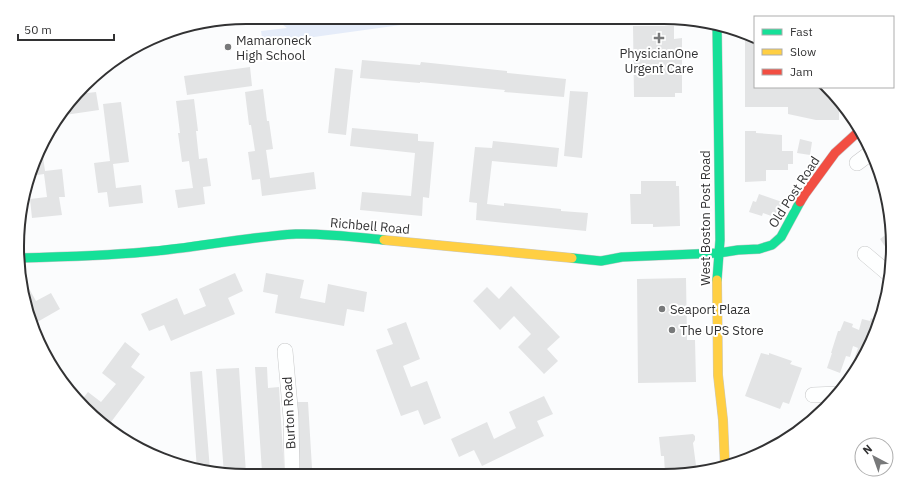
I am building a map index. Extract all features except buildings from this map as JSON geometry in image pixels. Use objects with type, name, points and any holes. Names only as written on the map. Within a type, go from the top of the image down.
[{"type":"street","name":"West Boston Post Road","points":[[717,31],[720,240],[717,283],[718,375],[725,460]]},
{"type":"street","name":"Old Post Road","points":[[719,253],[759,249],[772,245],[782,237],[805,194],[835,153],[856,134]]},
{"type":"street","name":"Richbell Road","points":[[24,258],[146,252],[297,234],[331,235],[601,261],[622,257],[719,253]]},
{"type":"street","points":[[865,254],[885,271]]},
{"type":"street","name":"Burton Road","points":[[285,351],[291,418],[292,469]]},
{"type":"street","points":[[813,395],[830,394]]},
{"type":"shaded area","points":[[282,24],[408,24],[263,44],[261,31],[287,28]]},
{"type":"traffic: fast","points":[[717,31],[720,240],[717,280]]},
{"type":"traffic: fast","points":[[572,258],[601,261],[622,257],[719,253],[759,249],[772,245],[781,237],[800,202]]},
{"type":"traffic: fast","points":[[24,258],[82,256],[164,250],[296,234],[329,235],[384,240]]},
{"type":"traffic: slow","points":[[384,240],[572,258]]},
{"type":"traffic: slow","points":[[717,280],[718,375],[723,420],[725,460]]},
{"type":"traffic: jam","points":[[800,202],[835,153],[856,134]]},
{"type":"place","name":"PhysicianOne Urgent Care","points":[[659,38]]},
{"type":"place","name":"Mamaroneck High School","points":[[228,47]]},
{"type":"place","name":"Seaport Plaza","points":[[662,309]]},
{"type":"place","name":"The UPS Store","points":[[672,330]]}]
